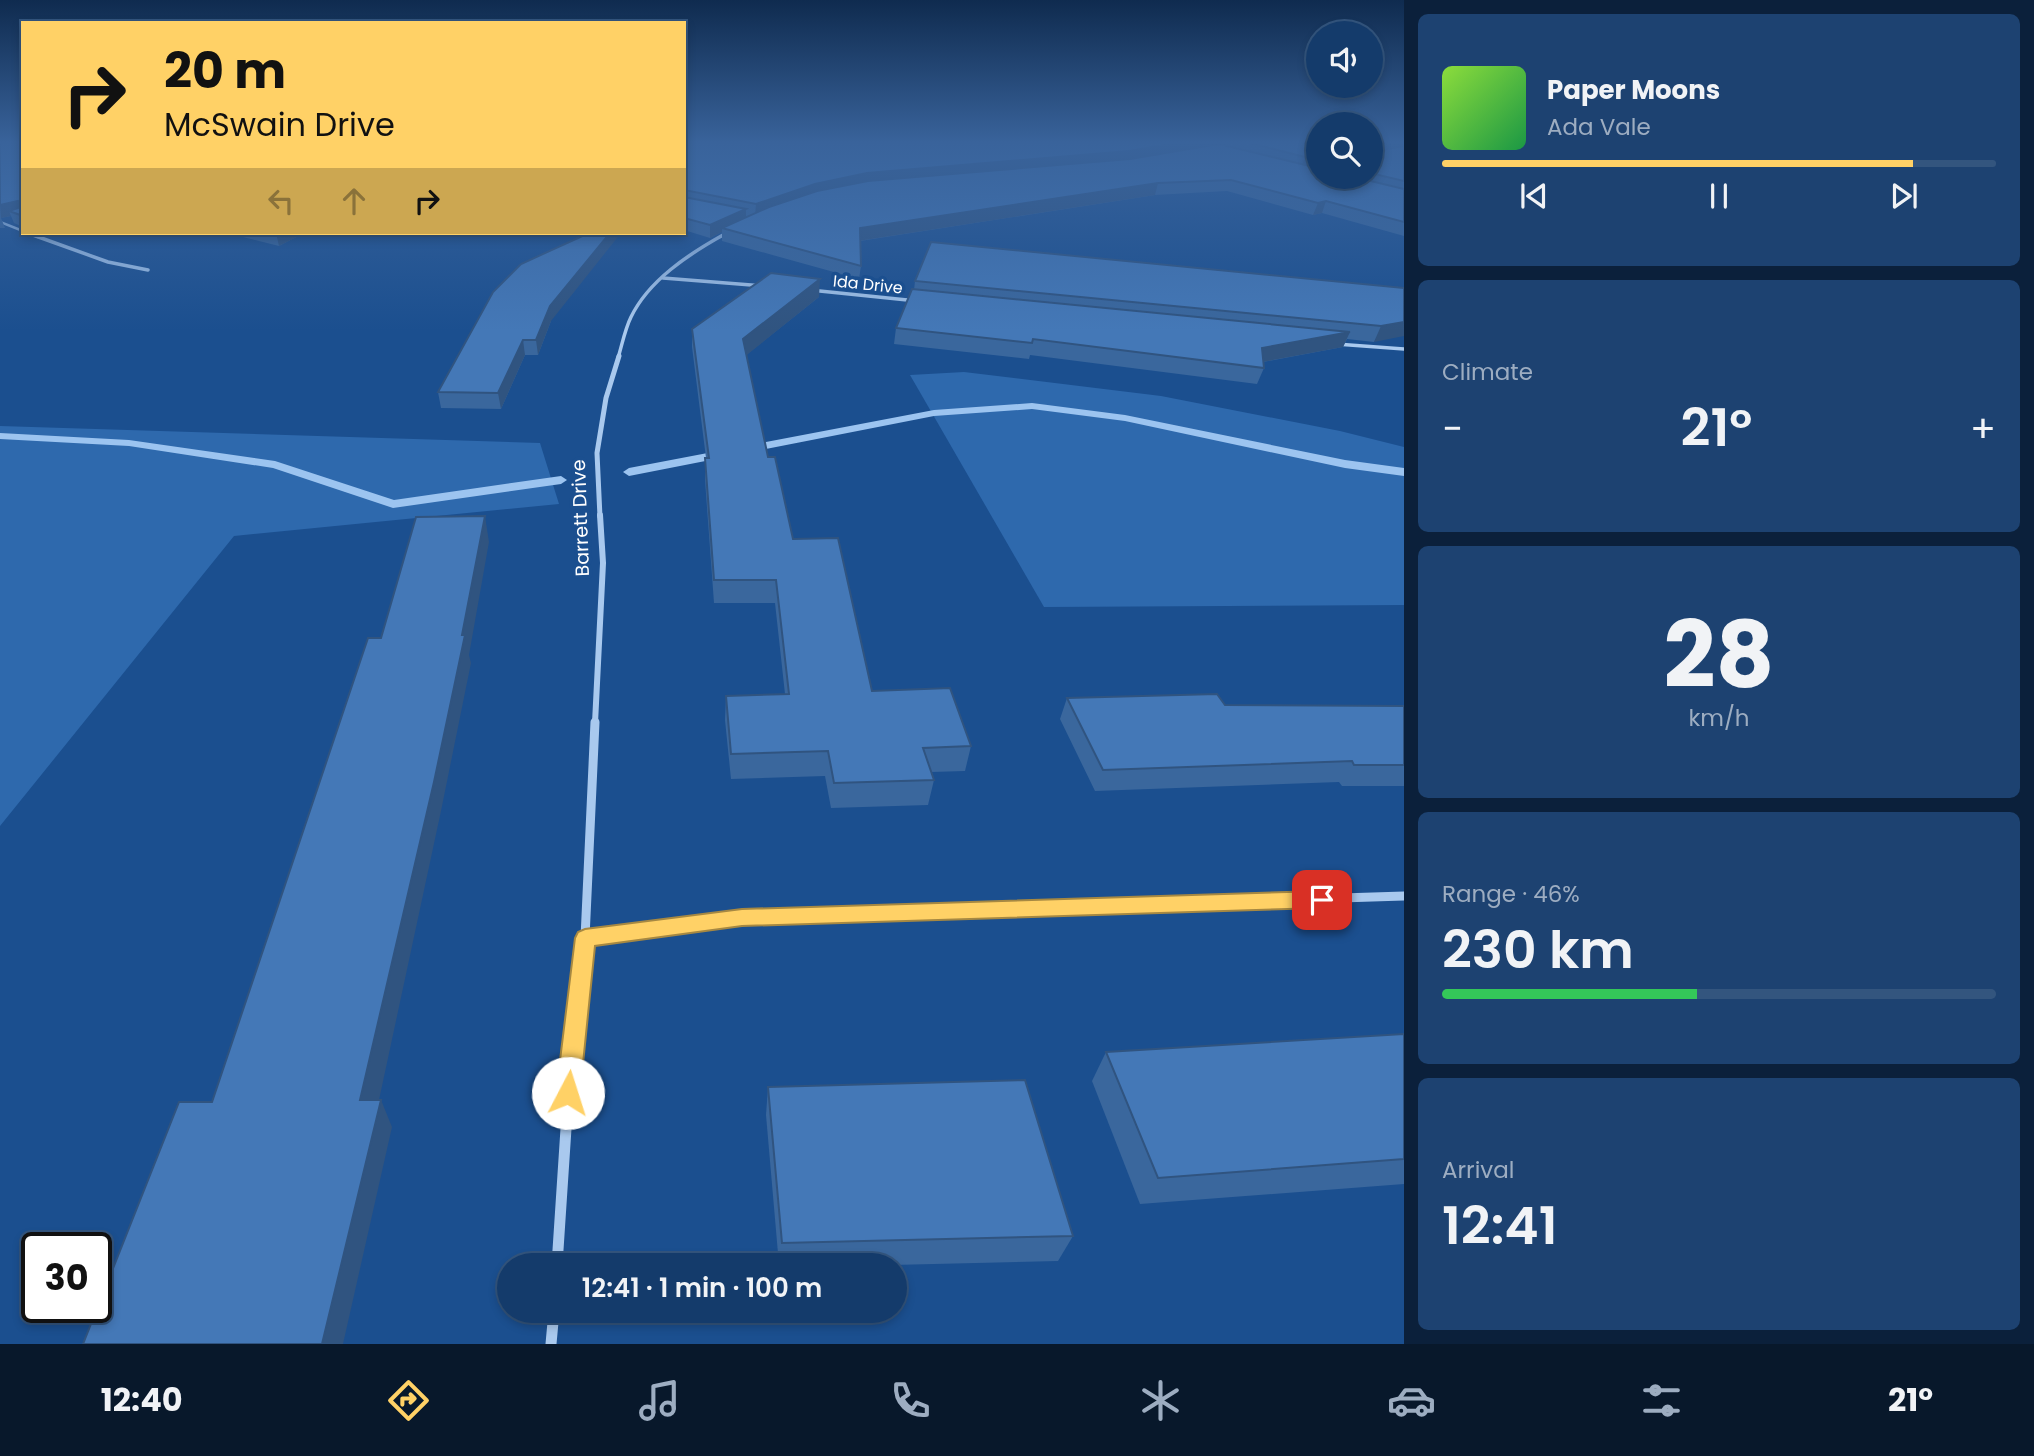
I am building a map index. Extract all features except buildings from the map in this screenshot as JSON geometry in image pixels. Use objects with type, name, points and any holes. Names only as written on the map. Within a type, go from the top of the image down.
[{"type":"street","points":[[0,222],[11,219]]},
{"type":"street","points":[[0,222],[21,230]]},
{"type":"street","name":"Barrett Drive","points":[[558,1253],[570,1068],[585,938],[603,563],[597,453],[606,398],[630,319],[639,303],[685,257],[742,224]]},
{"type":"street","points":[[34,235],[108,262],[148,270]]},
{"type":"street","points":[[663,278],[765,286]]},
{"type":"street","name":"Ida Drive","points":[[806,290],[930,303]]},
{"type":"street","points":[[1328,343],[1404,349]]},
{"type":"street","points":[[585,938],[742,917],[1404,896]]},
{"type":"street","points":[[551,1344],[553,1323]]},
{"type":"shaded area","points":[[964,372],[1161,396],[1340,431],[1404,447],[1404,605],[1044,607],[910,375]]},
{"type":"shaded area","points":[[0,426],[540,443],[559,504],[234,536],[0,826]]},
{"type":"waterway","points":[[629,472],[934,413],[1032,406],[1125,418],[1345,464],[1404,472]]},
{"type":"waterway","points":[[0,436],[129,443],[275,465],[393,504],[561,480]]},
{"type":"route","points":[[568,1093],[585,938],[742,917],[1322,900]]}]
